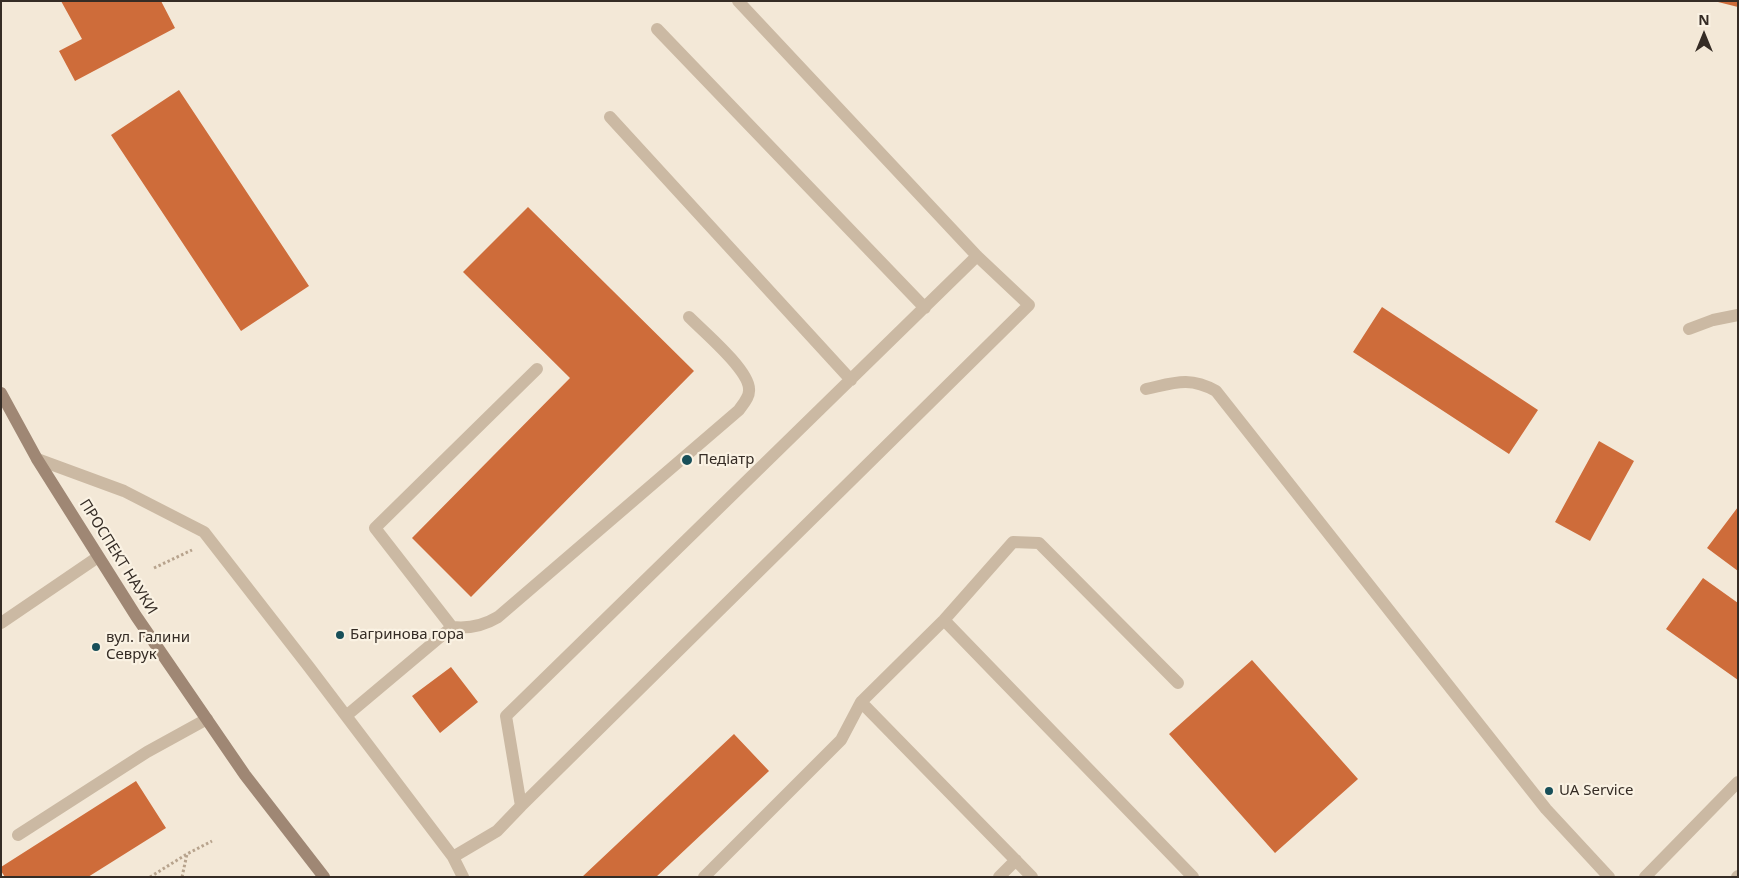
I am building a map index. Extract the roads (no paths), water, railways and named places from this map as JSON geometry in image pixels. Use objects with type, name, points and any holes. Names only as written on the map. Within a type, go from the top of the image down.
[{"type":"main road","name":"ПРОСПЕКТ НАУКИ","points":[[1,393],[37,458],[136,616],[245,775],[324,877]]},
{"type":"street","points":[[453,857],[497,831],[1029,306],[977,256],[738,1]]},
{"type":"street","points":[[657,29],[925,308]]},
{"type":"street","points":[[610,117],[851,380]]},
{"type":"street","points":[[521,806],[506,716],[977,256]]},
{"type":"street","points":[[1689,329],[1713,320],[1738,315]]},
{"type":"street","points":[[346,716],[452,627],[475,627],[487,624],[498,617],[739,410],[746,401],[750,390],[746,377],[738,366],[689,317]]},
{"type":"street","points":[[452,627],[374,528],[537,369]]},
{"type":"street","points":[[1146,389],[1175,382],[1191,381],[1204,384],[1216,391],[1546,809],[1609,877]]},
{"type":"street","points":[[37,458],[124,491],[204,532],[453,857],[463,877]]},
{"type":"street","points":[[704,877],[841,740],[861,702],[944,620],[1013,542],[1039,543],[1178,683]]},
{"type":"street","points":[[1,624],[98,556]]},
{"type":"street","points":[[944,620],[1193,877]]},
{"type":"street","points":[[861,702],[1032,877]]},
{"type":"street","points":[[18,835],[147,752],[207,719]]},
{"type":"street","points":[[1646,877],[1738,782]]},
{"type":"street","points":[[1000,877],[1016,860]]},
{"type":"place","name":"Педіатр","points":[[687,460]]},
{"type":"place","name":"Багринова гора","points":[[340,635]]},
{"type":"place","name":"вул. Галини Севрук","points":[[96,647]]},
{"type":"place","name":"UA Service","points":[[1549,791]]}]
